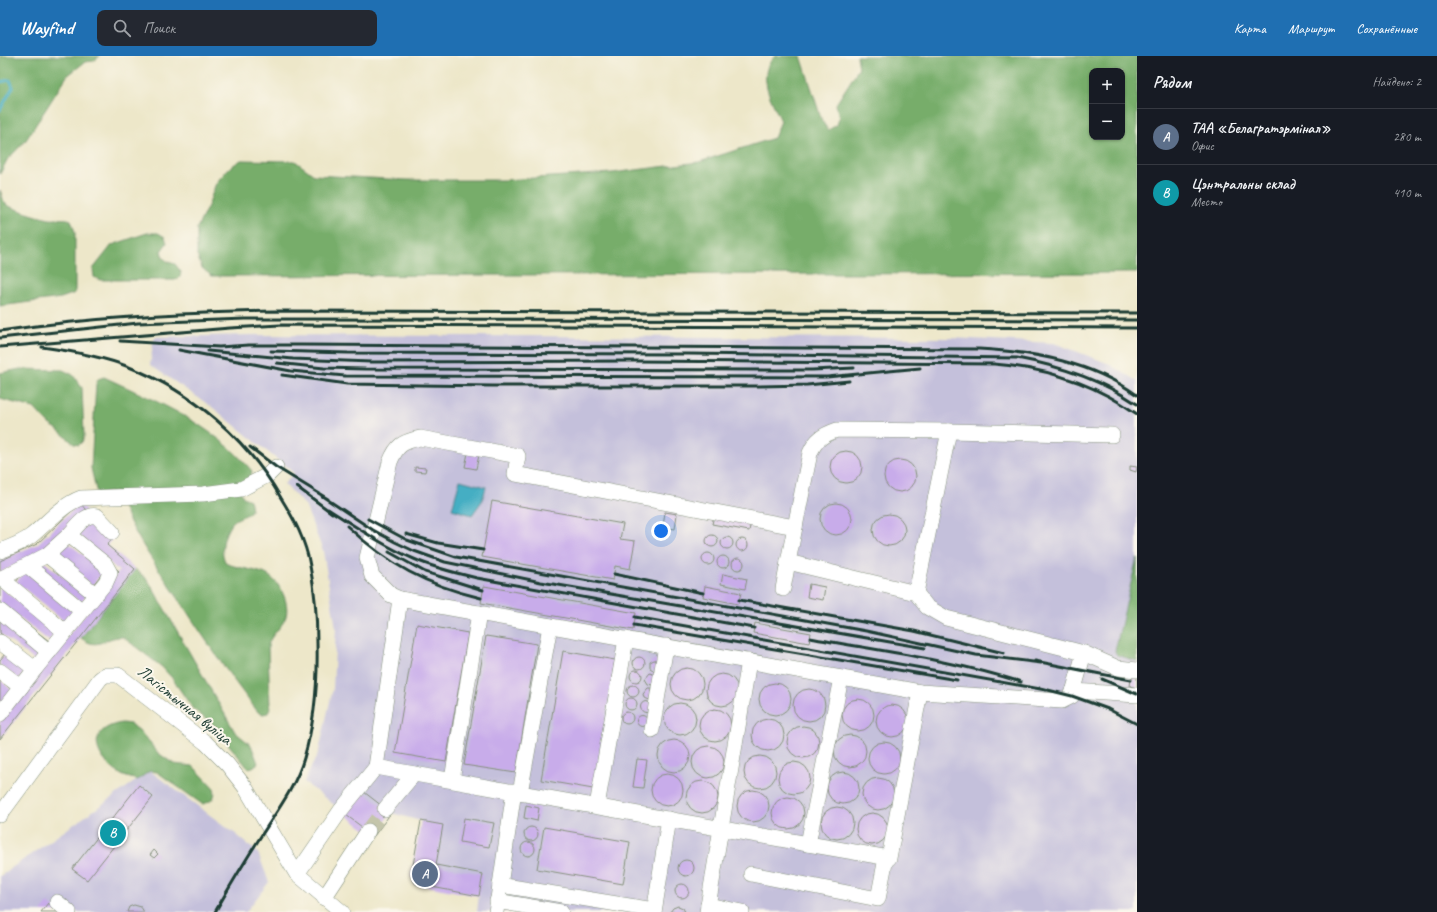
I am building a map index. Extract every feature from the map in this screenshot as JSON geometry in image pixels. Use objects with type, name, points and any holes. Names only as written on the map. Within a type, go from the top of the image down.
[{"type":"street","points":[[783,589],[810,454],[814,444],[823,435],[837,430],[949,431],[1112,436]]},
{"type":"street","points":[[916,593],[949,431]]},
{"type":"street","points":[[795,527],[515,474],[518,456],[420,438],[409,440],[395,449],[390,462],[367,558],[372,576],[391,595],[400,599],[920,692],[1062,701],[1072,696],[1084,653]]},
{"type":"street","points":[[0,551],[12,547],[30,536],[68,505],[82,498],[203,494],[241,489],[268,475],[276,467]]},
{"type":"street","points":[[65,632],[1,579],[47,555],[84,519],[91,515],[97,516],[112,532]]},
{"type":"street","points":[[0,714],[109,577],[108,568],[69,535]]},
{"type":"street","points":[[47,555],[95,594]]},
{"type":"street","points":[[788,562],[916,593],[927,607],[941,616],[1084,653],[1118,668],[1137,670]]},
{"type":"street","points":[[28,566],[82,611]]},
{"type":"street","points":[[297,874],[341,810],[376,767],[400,599]]},
{"type":"street","points":[[0,611],[49,652]]},
{"type":"street","points":[[452,780],[479,613]]},
{"type":"street","points":[[550,626],[496,907],[561,912]]},
{"type":"street","points":[[598,806],[626,639]]},
{"type":"street","points":[[1,646],[35,670]]},
{"type":"street","points":[[652,730],[666,646]]},
{"type":"street","points":[[742,912],[707,909],[722,829],[749,661]]},
{"type":"street","points":[[0,670],[21,687]]},
{"type":"street","name":"Лагістычная вуліца","points":[[0,815],[100,679],[105,675],[118,675],[206,743],[227,764],[245,787],[297,874],[342,912]]},
{"type":"street","points":[[808,844],[841,678]]},
{"type":"street","points":[[1073,691],[1137,695]]},
{"type":"street","points":[[750,874],[878,899],[886,858],[889,858],[920,692]]},
{"type":"street","points":[[376,767],[886,858]]},
{"type":"street","points":[[385,809],[414,774]]},
{"type":"street","points":[[500,885],[654,911],[669,819]]},
{"type":"street","points":[[324,898],[368,831]]},
{"type":"street","points":[[57,902],[69,912]]},
{"type":"shaded area","points":[[252,335],[951,338],[1054,343],[1107,363],[1137,381],[1137,912],[477,912],[479,895],[416,884],[411,876],[421,821],[391,813],[341,810],[304,782],[319,751],[333,688],[336,628],[323,551],[305,505],[284,484],[294,473],[212,407],[150,365],[154,337]]},
{"type":"shaded area","points":[[150,771],[237,835],[258,853],[269,882],[246,912],[0,912],[0,876]]},
{"type":"green space","points":[[0,56],[100,56],[94,61],[85,62],[67,76],[26,140],[7,160],[0,174]]},
{"type":"green space","points":[[775,56],[801,56],[822,121],[828,130],[837,125],[839,118],[836,104],[859,68],[857,56],[1137,56],[1137,273],[212,276],[202,268],[197,255],[197,228],[208,206],[216,183],[229,168],[241,160],[295,161],[314,175],[407,180],[504,180],[612,173],[699,162],[774,138],[781,121],[767,88],[766,72],[769,64]]},
{"type":"green space","points":[[0,190],[4,202],[8,206],[49,219],[71,220],[75,232],[75,293],[61,298],[0,306]]},
{"type":"green space","points":[[147,233],[158,233],[165,237],[167,243],[161,251],[163,257],[175,264],[181,272],[180,277],[175,280],[100,280],[94,277],[93,269],[112,245]]},
{"type":"green space","points":[[20,369],[63,370],[73,375],[82,388],[84,436],[83,441],[79,445],[74,444],[49,424],[34,408],[0,399],[0,373]]},
{"type":"green space","points":[[104,377],[164,405],[202,427],[237,454],[252,471],[250,478],[238,485],[243,497],[250,500],[252,506],[251,510],[247,515],[236,520],[230,525],[223,542],[223,554],[224,560],[227,564],[263,573],[268,576],[282,591],[286,604],[286,616],[268,645],[270,708],[268,713],[263,714],[258,712],[214,653],[142,543],[128,518],[117,491],[97,494],[91,468],[96,384],[98,379]]},
{"type":"green space","points":[[1137,558],[1137,661],[1117,655],[1115,651]]},
{"type":"green space","points":[[135,569],[148,580],[235,732],[251,745],[258,763],[253,767],[248,768],[224,739],[219,729],[193,709],[172,678],[162,667],[123,637],[116,637],[97,644],[87,642],[81,638]]},
{"type":"green space","points":[[122,723],[130,724],[139,730],[158,753],[174,764],[193,766],[214,788],[215,794],[211,801],[202,804],[157,772],[150,771],[137,780],[122,775],[111,767],[104,760],[100,752],[97,745],[98,738],[102,731],[110,726]]},
{"type":"water","points":[[460,480],[486,487],[482,501],[472,515],[452,509]]},
{"type":"building","points":[[843,451],[849,451],[859,458],[862,467],[861,473],[855,480],[849,483],[843,483],[833,476],[830,470],[830,464],[837,454]]},
{"type":"building","points":[[468,453],[479,455],[476,469],[465,467]]},
{"type":"building","points":[[897,460],[903,460],[913,467],[916,476],[915,482],[909,489],[903,492],[897,492],[887,485],[884,479],[884,473],[891,463]]},
{"type":"building","points":[[1130,466],[1137,467],[1136,472],[1130,470]]},
{"type":"building","points":[[415,467],[426,468],[425,472],[415,471]]},
{"type":"building","points":[[492,501],[623,524],[620,539],[635,541],[630,569],[615,566],[613,580],[482,557]]},
{"type":"building","points":[[80,503],[86,510],[42,552],[0,573],[0,561],[37,544]]},
{"type":"building","points":[[833,503],[839,503],[849,510],[852,519],[851,525],[845,532],[839,535],[833,535],[823,528],[820,522],[820,516],[827,506]]},
{"type":"building","points":[[665,512],[677,514],[675,529],[663,527]]},
{"type":"building","points":[[886,514],[892,514],[902,521],[905,530],[904,536],[898,543],[892,546],[886,546],[876,539],[873,533],[873,527],[880,517]]},
{"type":"building","points":[[714,516],[751,522],[749,531],[712,524]]},
{"type":"building","points":[[92,518],[113,538],[107,545],[135,569],[0,739],[0,722],[119,571],[77,534]]},
{"type":"building","points":[[714,535],[717,536],[717,546],[710,547],[707,546],[706,539],[707,536]]},
{"type":"building","points":[[725,537],[729,537],[733,543],[729,549],[725,549],[721,545],[721,541]]},
{"type":"building","points":[[744,539],[747,540],[747,550],[740,551],[737,550],[736,543],[737,540]]},
{"type":"building","points":[[67,542],[104,571],[92,586],[56,556]]},
{"type":"building","points":[[706,553],[710,553],[714,559],[710,565],[706,565],[702,561],[702,557]]},
{"type":"building","points":[[721,556],[725,556],[729,562],[725,568],[721,568],[717,564],[717,560]]},
{"type":"building","points":[[736,558],[740,558],[744,564],[740,570],[736,570],[732,566],[732,562]]},
{"type":"building","points":[[43,561],[87,595],[81,603],[37,569]]},
{"type":"building","points":[[25,570],[76,612],[66,623],[16,582]]},
{"type":"building","points":[[723,574],[747,579],[745,589],[721,584]]},
{"type":"building","points":[[809,584],[825,587],[823,600],[807,597]]},
{"type":"building","points":[[484,586],[636,613],[633,630],[481,603]]},
{"type":"building","points":[[705,586],[741,593],[738,604],[703,597]]},
{"type":"building","points":[[0,587],[57,631],[49,641],[0,603]]},
{"type":"building","points":[[0,619],[41,652],[34,660],[0,633]]},
{"type":"building","points":[[755,623],[811,633],[809,643],[753,633]]},
{"type":"building","points":[[417,624],[468,633],[446,762],[395,753]]},
{"type":"building","points":[[486,636],[537,644],[516,773],[464,765]]},
{"type":"building","points":[[563,651],[615,660],[593,789],[541,780]]},
{"type":"building","points":[[5,654],[26,671],[19,680],[0,665],[0,660]]},
{"type":"building","points":[[637,657],[641,657],[645,663],[641,669],[637,669],[633,665],[633,661]]},
{"type":"building","points":[[658,660],[656,672],[650,668],[650,662]]},
{"type":"building","points":[[684,668],[690,668],[700,675],[703,684],[702,690],[696,697],[690,700],[684,700],[674,693],[671,687],[671,681],[678,671]]},
{"type":"building","points":[[634,670],[638,670],[642,676],[638,682],[634,682],[630,678],[630,674]]},
{"type":"building","points":[[650,673],[655,675],[652,685],[648,684],[645,679]]},
{"type":"building","points":[[1132,673],[1137,674],[1137,688],[1130,686]]},
{"type":"building","points":[[719,674],[725,674],[735,681],[738,690],[737,696],[731,703],[725,706],[719,706],[709,699],[706,693],[706,687],[713,677]]},
{"type":"building","points":[[0,680],[12,690],[0,704]]},
{"type":"building","points":[[772,683],[778,683],[788,690],[791,699],[790,705],[784,712],[778,715],[772,715],[762,708],[759,702],[759,696],[766,686]]},
{"type":"building","points":[[631,685],[635,685],[639,691],[635,697],[631,697],[627,693],[627,689]]},
{"type":"building","points":[[648,688],[651,688],[650,700],[644,698],[643,694]]},
{"type":"building","points":[[806,689],[812,689],[822,696],[825,705],[824,711],[818,718],[812,721],[806,721],[796,714],[793,708],[793,702],[800,692]]},
{"type":"building","points":[[629,698],[633,698],[637,704],[633,710],[629,710],[625,706],[625,702]]},
{"type":"building","points":[[855,699],[861,699],[871,706],[874,715],[873,721],[867,728],[861,731],[855,731],[845,724],[842,718],[842,712],[849,702]]},
{"type":"building","points":[[644,702],[648,702],[650,703],[650,711],[644,712],[641,709],[641,705]]},
{"type":"building","points":[[677,703],[683,703],[693,710],[696,719],[695,725],[689,732],[683,735],[677,735],[667,728],[664,722],[664,716],[671,706]]},
{"type":"building","points":[[889,705],[895,705],[905,712],[908,721],[907,727],[901,734],[895,737],[889,737],[879,730],[876,724],[876,718],[883,708]]},
{"type":"building","points":[[712,709],[718,709],[728,716],[731,725],[730,731],[724,738],[718,741],[712,741],[702,734],[699,728],[699,722],[706,712]]},
{"type":"building","points":[[625,712],[629,712],[633,718],[629,724],[625,724],[621,720],[621,716]]},
{"type":"building","points":[[640,716],[644,716],[646,717],[646,725],[640,726],[637,723],[637,719]]},
{"type":"building","points":[[765,719],[771,719],[781,726],[784,735],[783,741],[777,748],[771,751],[765,751],[755,744],[752,738],[752,732],[759,722]]},
{"type":"building","points":[[800,726],[806,726],[816,733],[819,742],[818,748],[812,755],[806,758],[800,758],[790,751],[787,745],[787,739],[794,729]]},
{"type":"building","points":[[847,735],[853,735],[863,742],[866,751],[865,757],[859,764],[853,767],[847,767],[837,760],[834,754],[834,748],[841,738]]},
{"type":"building","points":[[671,740],[677,740],[687,747],[690,756],[689,762],[683,769],[677,772],[671,772],[661,765],[658,759],[658,753],[665,743]]},
{"type":"building","points":[[881,742],[887,742],[897,749],[900,758],[899,764],[893,771],[887,774],[881,774],[871,767],[868,761],[868,755],[875,745]]},
{"type":"building","points":[[705,746],[711,746],[721,753],[724,762],[723,768],[717,775],[711,778],[705,778],[695,771],[692,765],[692,759],[699,749]]},
{"type":"building","points":[[757,756],[763,756],[773,763],[776,772],[775,778],[769,785],[763,788],[757,788],[747,781],[744,775],[744,769],[751,759]]},
{"type":"building","points":[[637,759],[647,760],[643,788],[633,787]]},
{"type":"building","points":[[791,762],[797,762],[807,769],[810,778],[809,784],[803,791],[797,794],[791,794],[781,787],[778,781],[778,775],[785,765]]},
{"type":"building","points":[[840,772],[846,772],[856,779],[859,788],[858,794],[852,801],[846,804],[840,804],[830,797],[827,791],[827,785],[834,775]]},
{"type":"building","points":[[664,774],[670,774],[680,781],[683,790],[682,796],[676,803],[670,806],[664,806],[654,799],[651,793],[651,787],[658,777]]},
{"type":"building","points":[[875,778],[881,778],[891,785],[894,794],[893,800],[887,807],[881,810],[875,810],[865,803],[862,797],[862,791],[869,781]]},
{"type":"building","points":[[699,781],[705,781],[715,788],[718,797],[717,803],[711,810],[705,813],[699,813],[689,806],[686,800],[686,794],[693,784]]},
{"type":"building","points":[[139,785],[153,797],[87,880],[72,869]]},
{"type":"building","points":[[750,790],[756,790],[766,797],[769,806],[768,812],[762,819],[756,822],[750,822],[740,815],[737,809],[737,803],[744,793]]},
{"type":"building","points":[[364,792],[391,813],[374,836],[346,815]]},
{"type":"building","points":[[785,797],[791,797],[801,804],[804,813],[803,819],[797,826],[791,829],[785,829],[775,822],[772,816],[772,810],[779,800]]},
{"type":"building","points":[[526,805],[539,808],[537,821],[524,818]]},
{"type":"building","points":[[834,807],[840,807],[850,814],[853,823],[852,829],[846,836],[840,839],[834,839],[824,832],[821,826],[821,820],[828,810]]},
{"type":"building","points":[[869,813],[875,813],[885,820],[888,829],[887,835],[881,842],[875,845],[869,845],[859,838],[856,832],[856,826],[863,816]]},
{"type":"building","points":[[464,818],[494,823],[489,847],[460,842]]},
{"type":"building","points":[[421,821],[443,825],[436,865],[483,874],[479,896],[416,884],[411,876]]},
{"type":"building","points":[[531,827],[536,829],[538,834],[536,839],[531,841],[526,839],[524,834],[526,829]]},
{"type":"building","points":[[544,827],[630,842],[623,884],[537,869]]},
{"type":"building","points":[[528,842],[533,844],[535,849],[533,854],[528,856],[523,854],[521,849],[523,844]]},
{"type":"building","points":[[154,850],[158,854],[154,858],[150,855]]},
{"type":"building","points":[[686,860],[692,862],[694,868],[692,874],[686,876],[680,874],[678,868],[680,862]]},
{"type":"building","points":[[679,884],[685,884],[689,888],[689,894],[685,898],[679,898],[675,894],[675,888]]},
{"type":"building","points":[[48,903],[60,912],[41,912]]},
{"type":"building","points":[[134,905],[141,907],[144,912],[127,912],[129,907]]},
{"type":"building","points":[[678,906],[683,908],[685,912],[670,912],[673,908]]},
{"type":"waterway","points":[[0,82],[10,80],[13,87],[0,110]]},
{"type":"tunnel","points":[[368,831],[385,809]]},
{"type":"railway","points":[[0,331],[69,322],[138,316],[276,311],[1137,313]]},
{"type":"railway","points":[[0,338],[138,323],[245,319],[1137,320]]},
{"type":"railway","points":[[0,347],[280,325],[1137,328]]},
{"type":"railway","points":[[120,341],[219,347],[249,345],[301,345],[1000,350],[1041,356],[1082,367],[1101,374],[1137,395]]},
{"type":"railway","points":[[42,347],[86,354],[129,367],[153,377],[196,404],[235,437],[252,456],[286,506],[299,530],[306,548],[310,566],[317,624],[315,701],[308,744],[301,768],[280,808],[243,864],[215,912]]},
{"type":"railway","points":[[179,350],[291,371],[345,376],[827,377],[920,368]]},
{"type":"railway","points":[[208,351],[293,359],[371,362],[635,361],[994,364],[1032,369],[1069,379],[1104,394],[1137,414]]},
{"type":"railway","points":[[271,351],[348,353],[688,354],[1017,358],[1064,369],[1109,387],[1137,404]]},
{"type":"railway","points":[[277,363],[324,368],[365,369],[812,370],[854,368]]},
{"type":"railway","points":[[282,375],[347,384],[493,386],[760,386],[807,385],[849,381]]},
{"type":"railway","points":[[250,447],[276,467],[328,499]]},
{"type":"railway","points":[[297,487],[332,513]]},
{"type":"railway","points":[[322,496],[373,530],[395,542],[414,551],[445,562],[541,582],[925,648]]},
{"type":"railway","points":[[328,509],[370,536],[403,554],[445,570],[477,578],[754,628]]},
{"type":"railway","points":[[368,519],[407,540],[456,557],[866,631],[976,655],[1041,663]]},
{"type":"railway","points":[[347,526],[378,552],[409,572],[443,587],[481,598]]},
{"type":"railway","points":[[406,534],[438,543],[483,550]]},
{"type":"railway","points":[[389,552],[425,572],[483,590]]},
{"type":"railway","points":[[614,574],[703,593]]},
{"type":"railway","points":[[739,600],[914,631],[1004,653]]},
{"type":"railway","points":[[635,617],[1046,690]]},
{"type":"railway","points":[[634,625],[957,680]]},
{"type":"railway","points":[[810,638],[943,662],[995,674],[1021,682]]},
{"type":"railway","points":[[1035,661],[1131,680]]},
{"type":"railway","points":[[1102,679],[1137,694]]},
{"type":"railway","points":[[1040,688],[1072,696],[1108,709],[1137,724]]},
{"type":"place","name":"Цэнтральны склад","points":[[113,833]]},
{"type":"place","name":"ТАА «Белагратэрмінал»","points":[[425,874]]}]
